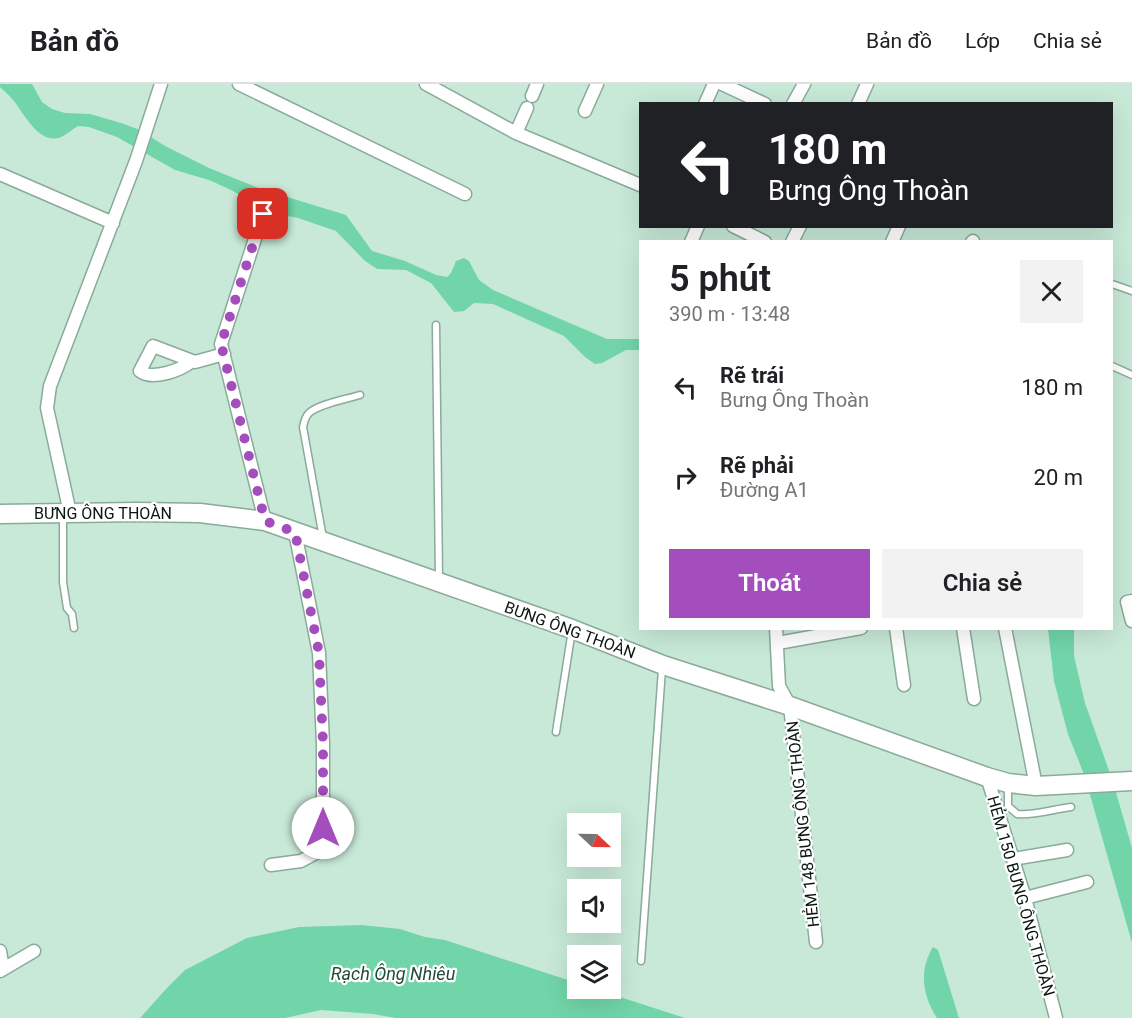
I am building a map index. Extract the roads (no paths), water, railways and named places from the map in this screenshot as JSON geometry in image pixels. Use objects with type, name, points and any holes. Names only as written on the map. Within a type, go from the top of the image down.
[{"type":"street","points":[[66,513],[47,408],[50,386],[136,161],[161,84]]},
{"type":"street","points":[[239,84],[465,194]]},
{"type":"street","points":[[426,84],[516,133],[639,185]]},
{"type":"street","points":[[585,111],[597,84]]},
{"type":"street","points":[[706,102],[714,84]]},
{"type":"street","points":[[722,84],[761,102]]},
{"type":"street","points":[[794,102],[804,84]]},
{"type":"street","points":[[859,102],[867,84]]},
{"type":"street","points":[[516,133],[527,108]]},
{"type":"street","points":[[0,174],[113,222]]},
{"type":"street","points":[[263,214],[221,344],[265,521]]},
{"type":"street","points":[[737,228],[761,240]]},
{"type":"street","points":[[192,361],[224,354]]},
{"type":"street","name":"BƯNG ÔNG THOÀN","points":[[0,514],[200,513],[265,521],[572,629],[663,665],[790,706],[987,777],[1008,783],[1036,786],[1132,781]]},
{"type":"street","points":[[271,865],[301,861],[323,849],[323,744],[319,653],[295,532]]},
{"type":"street","points":[[1132,601],[1126,602],[1132,621]]},
{"type":"street","name":"HẺM 148 BƯNG ÔNG THOÀN","points":[[776,630],[779,686],[790,706],[816,942]]},
{"type":"street","points":[[778,643],[850,630]]},
{"type":"street","points":[[896,630],[904,685]]},
{"type":"street","points":[[963,630],[974,699]]},
{"type":"street","points":[[1005,630],[1036,786]]},
{"type":"street","name":"HẺM 150 BƯNG ÔNG THOÀN","points":[[987,777],[1025,898],[1056,1016]]},
{"type":"street","points":[[1012,860],[1067,850]]},
{"type":"street","points":[[1025,898],[1087,882]]},
{"type":"street","points":[[0,951],[2,970],[34,951]]},
{"type":"lane","points":[[1113,284],[1132,291]]},
{"type":"lane","points":[[436,324],[439,582]]},
{"type":"lane","points":[[1113,366],[1132,375]]},
{"type":"lane","points":[[324,541],[303,427],[309,413],[360,395]]},
{"type":"lane","points":[[66,513],[63,582],[67,608],[72,614],[74,628]]},
{"type":"lane","points":[[556,732],[572,629]]},
{"type":"lane","points":[[641,961],[663,665]]},
{"type":"lane","points":[[1008,783],[1008,806],[1017,814],[1029,815],[1045,810],[1071,807]]},
{"type":"water","points":[[0,84],[32,84],[42,102],[52,109],[65,113],[90,114],[121,123],[140,130],[165,146],[209,168],[261,189],[346,215],[372,251],[405,261],[436,275],[447,277],[456,261],[464,258],[469,261],[479,280],[493,290],[607,339],[639,339],[639,350],[626,350],[602,363],[595,364],[564,336],[493,304],[474,303],[464,311],[454,312],[431,283],[406,270],[377,269],[365,261],[336,231],[298,218],[273,213],[209,180],[175,170],[117,137],[89,127],[78,126],[61,137],[53,139],[46,137],[33,127],[14,101],[0,87]]},
{"type":"water","points":[[1048,630],[1074,630],[1074,656],[1085,703],[1113,782],[1132,848],[1132,943],[1085,777],[1068,734],[1054,681]]},
{"type":"water","name":"Rạch Ông Nhiêu","points":[[361,925],[400,929],[425,937],[445,940],[567,980],[567,999],[621,997],[685,1018],[396,1018],[321,1010],[285,1018],[140,1018],[185,970],[247,938],[299,927]]},
{"type":"water","points":[[933,947],[938,950],[959,1018],[937,1018],[928,1000],[924,974]]}]
